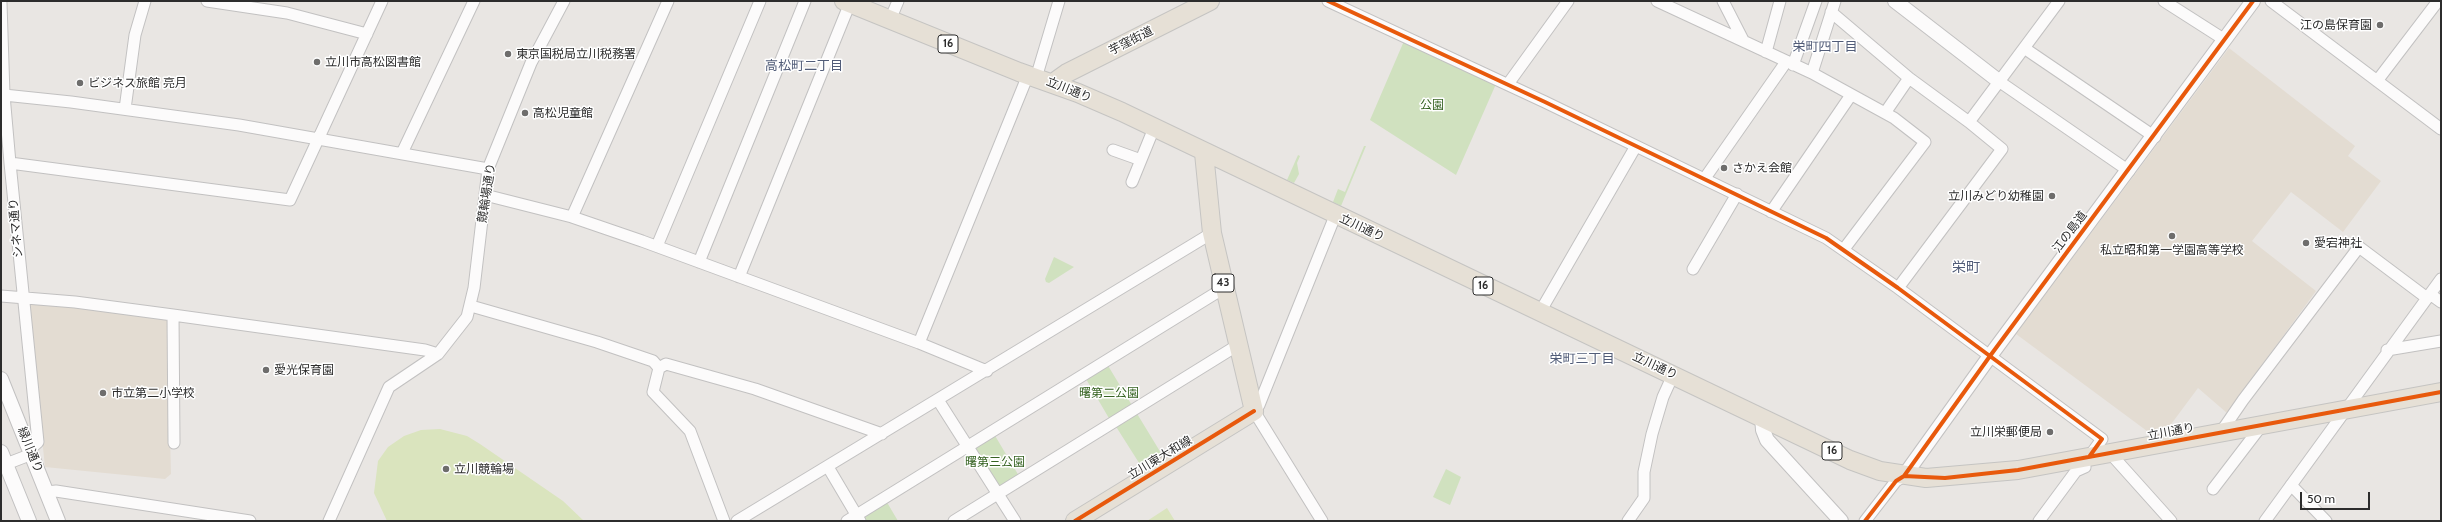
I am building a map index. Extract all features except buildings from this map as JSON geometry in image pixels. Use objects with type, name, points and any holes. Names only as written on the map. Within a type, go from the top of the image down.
[{"type":"main road","name":"芋窪街道","points":[[1053,83],[1067,73],[1210,1]]},
{"type":"main road","name":"立川通り","points":[[847,2],[1053,83],[1154,128],[1335,216],[1850,460],[1904,476],[1926,478],[1978,475],[2086,458],[2441,392]]},
{"type":"main road","name":"43","points":[[1204,153],[1212,233],[1254,411]]},
{"type":"main road","name":"立川東大和線","points":[[1075,521],[1254,411]]},
{"type":"street","points":[[125,109],[135,35],[144,1]]},
{"type":"street","points":[[207,1],[287,13],[367,34]]},
{"type":"street","points":[[10,163],[290,200],[382,1]]},
{"type":"street","points":[[402,153],[474,1]]},
{"type":"street","name":"競輪場通り","points":[[329,521],[389,387],[438,354],[467,317],[470,306],[488,169],[531,63],[564,1]]},
{"type":"street","points":[[572,217],[668,1]]},
{"type":"street","points":[[657,246],[760,1]]},
{"type":"street","points":[[699,262],[805,1]]},
{"type":"street","points":[[890,20],[898,1]]},
{"type":"street","points":[[919,343],[1032,76],[1060,1]]},
{"type":"street","points":[[1328,1],[1508,84],[1705,178],[1826,238],[1898,288],[2102,439],[2086,458],[2085,467],[2076,471],[2039,521]]},
{"type":"street","points":[[1508,84],[1568,1]]},
{"type":"street","points":[[1657,1],[1671,5],[1789,64],[1812,73],[1885,113],[1925,142],[1844,250]]},
{"type":"street","points":[[1723,1],[1743,40]]},
{"type":"street","points":[[1705,178],[1789,64],[1816,1]]},
{"type":"street","points":[[1812,73],[1835,1]]},
{"type":"street","points":[[1969,122],[2059,1]]},
{"type":"street","points":[[2164,1],[2225,40]]},
{"type":"street","name":"江の島道","points":[[1904,476],[1990,356],[2129,171],[2253,1]]},
{"type":"street","points":[[2271,1],[2441,129]]},
{"type":"street","points":[[2377,81],[2438,1]]},
{"type":"street","points":[[739,277],[847,2]]},
{"type":"street","points":[[1766,52],[1779,2]]},
{"type":"street","points":[[1898,2],[2000,82],[2129,171]]},
{"type":"street","name":"シネマ通り","points":[[1,3],[4,95],[22,297],[38,442],[31,451]]},
{"type":"street","points":[[1831,12],[1909,78],[1969,122],[2002,149],[1898,288]]},
{"type":"street","points":[[2024,48],[2154,137]]},
{"type":"street","points":[[1885,113],[1909,78]]},
{"type":"street","points":[[4,95],[125,109],[318,139],[488,169]]},
{"type":"street","points":[[1771,212],[1851,95]]},
{"type":"street","points":[[1132,182],[1154,128]]},
{"type":"street","points":[[1540,312],[1636,146]]},
{"type":"street","points":[[1113,150],[1141,160]]},
{"type":"street","points":[[1694,269],[1737,194]]},
{"type":"street","points":[[485,195],[572,217],[657,246],[919,343],[987,371]]},
{"type":"street","points":[[1322,521],[1254,411],[1258,405],[1335,216]]},
{"type":"street","points":[[737,521],[987,371],[1212,233]]},
{"type":"street","points":[[2221,432],[2359,247],[2428,296],[2441,302]]},
{"type":"street","points":[[2265,521],[2340,421],[2346,409],[2387,350],[2441,279]]},
{"type":"street","points":[[824,469],[855,519],[1224,288]]},
{"type":"street","points":[[1,296],[22,297],[173,315],[425,350],[438,354]]},
{"type":"street","points":[[470,306],[597,342],[653,361],[659,368]]},
{"type":"street","points":[[173,315],[174,443]]},
{"type":"street","points":[[2387,350],[2441,340]]},
{"type":"street","points":[[954,521],[1238,345]]},
{"type":"street","points":[[724,521],[690,430],[652,392],[659,368],[666,364],[755,389],[882,434]]},
{"type":"street","points":[[1628,521],[1644,498],[1644,472],[1652,434],[1663,397],[1673,375]]},
{"type":"street","name":"緑川通り","points":[[1,379],[58,521]]},
{"type":"street","points":[[938,400],[1015,521]]},
{"type":"street","points":[[1762,417],[1763,430],[1767,440],[1841,521]]},
{"type":"street","points":[[2213,489],[2262,425]]},
{"type":"street","points":[[29,521],[3,459],[31,451]]},
{"type":"street","points":[[2110,453],[2171,521]]},
{"type":"street","points":[[1865,521],[1896,481],[1904,476]]},
{"type":"street","points":[[2291,485],[2326,521]]},
{"type":"street","points":[[47,492],[56,491],[250,521]]},
{"type":"shaded area","name":"私立昭和第一学園高等学校","points":[[2229,48],[2355,146],[2348,156],[2381,181],[2343,232],[2291,192],[2252,241],[2316,291],[2227,413],[2198,388],[2166,431],[2147,431],[2016,334]]},
{"type":"shaded area","name":"市立第二小学校","points":[[28,301],[167,319],[171,474],[165,479],[45,467]]},
{"type":"green space","name":"公園","points":[[1404,41],[1496,84],[1456,175],[1370,120]]},
{"type":"green space","points":[[1364,146],[1366,146],[1341,206],[1333,202],[1338,189],[1345,192]]},
{"type":"green space","points":[[1298,155],[1300,156],[1297,163],[1299,174],[1294,183],[1287,180]]},
{"type":"green space","points":[[1054,257],[1074,267],[1049,283],[1046,282],[1045,279]]},
{"type":"green space","name":"曙第二公園","points":[[1107,364],[1133,407],[1110,420],[1086,379]]},
{"type":"green space","points":[[1136,412],[1164,458],[1146,470],[1141,466],[1115,425]]},
{"type":"green space","name":"立川競輪場","points":[[440,429],[467,436],[480,444],[563,501],[584,521],[387,521],[374,493],[378,461],[388,447],[404,436],[421,430]]},
{"type":"green space","name":"曙第三公園","points":[[994,434],[1019,476],[997,490],[971,448]]},
{"type":"green space","points":[[1446,469],[1461,477],[1450,505],[1433,497]]},
{"type":"green space","points":[[885,499],[898,521],[861,521],[858,516]]},
{"type":"green space","points":[[1167,508],[1175,521],[1147,521]]},
{"type":"cycle path","points":[[1328,1],[1545,102],[1826,238],[1898,288],[2102,439],[2089,457]]},
{"type":"cycle path","points":[[1865,521],[1896,481],[1904,476],[1990,356],[2253,1]]},
{"type":"cycle path","points":[[1904,476],[1945,478],[2018,470],[2441,392]]},
{"type":"cycle path","points":[[1075,521],[1254,411]]},
{"type":"place","name":"江の島保育園","points":[[2380,25]]},
{"type":"place","name":"東京国税局立川税務署","points":[[508,54]]},
{"type":"place","name":"立川市高松図書館","points":[[317,62]]},
{"type":"place","name":"ビジネス旅館 亮月","points":[[80,83]]},
{"type":"place","name":"高松児童館","points":[[525,113]]},
{"type":"place","name":"さかえ会館","points":[[1724,168]]},
{"type":"place","name":"立川みどり幼稚園","points":[[2052,196]]},
{"type":"place","name":"私立昭和第一学園高等学校","points":[[2172,236]]},
{"type":"place","name":"愛宕神社","points":[[2306,243]]},
{"type":"place","name":"愛光保育園","points":[[266,370]]},
{"type":"place","name":"市立第二小学校","points":[[103,393]]},
{"type":"place","name":"立川栄郵便局","points":[[2050,432]]},
{"type":"place","name":"立川競輪場","points":[[446,469]]},
{"type":"district","name":"栄町四丁目","points":[[1825,47]]},
{"type":"district","name":"高松町二丁目","points":[[804,66]]},
{"type":"district","name":"栄町","points":[[1966,268]]},
{"type":"district","name":"栄町三丁目","points":[[1582,359]]}]
